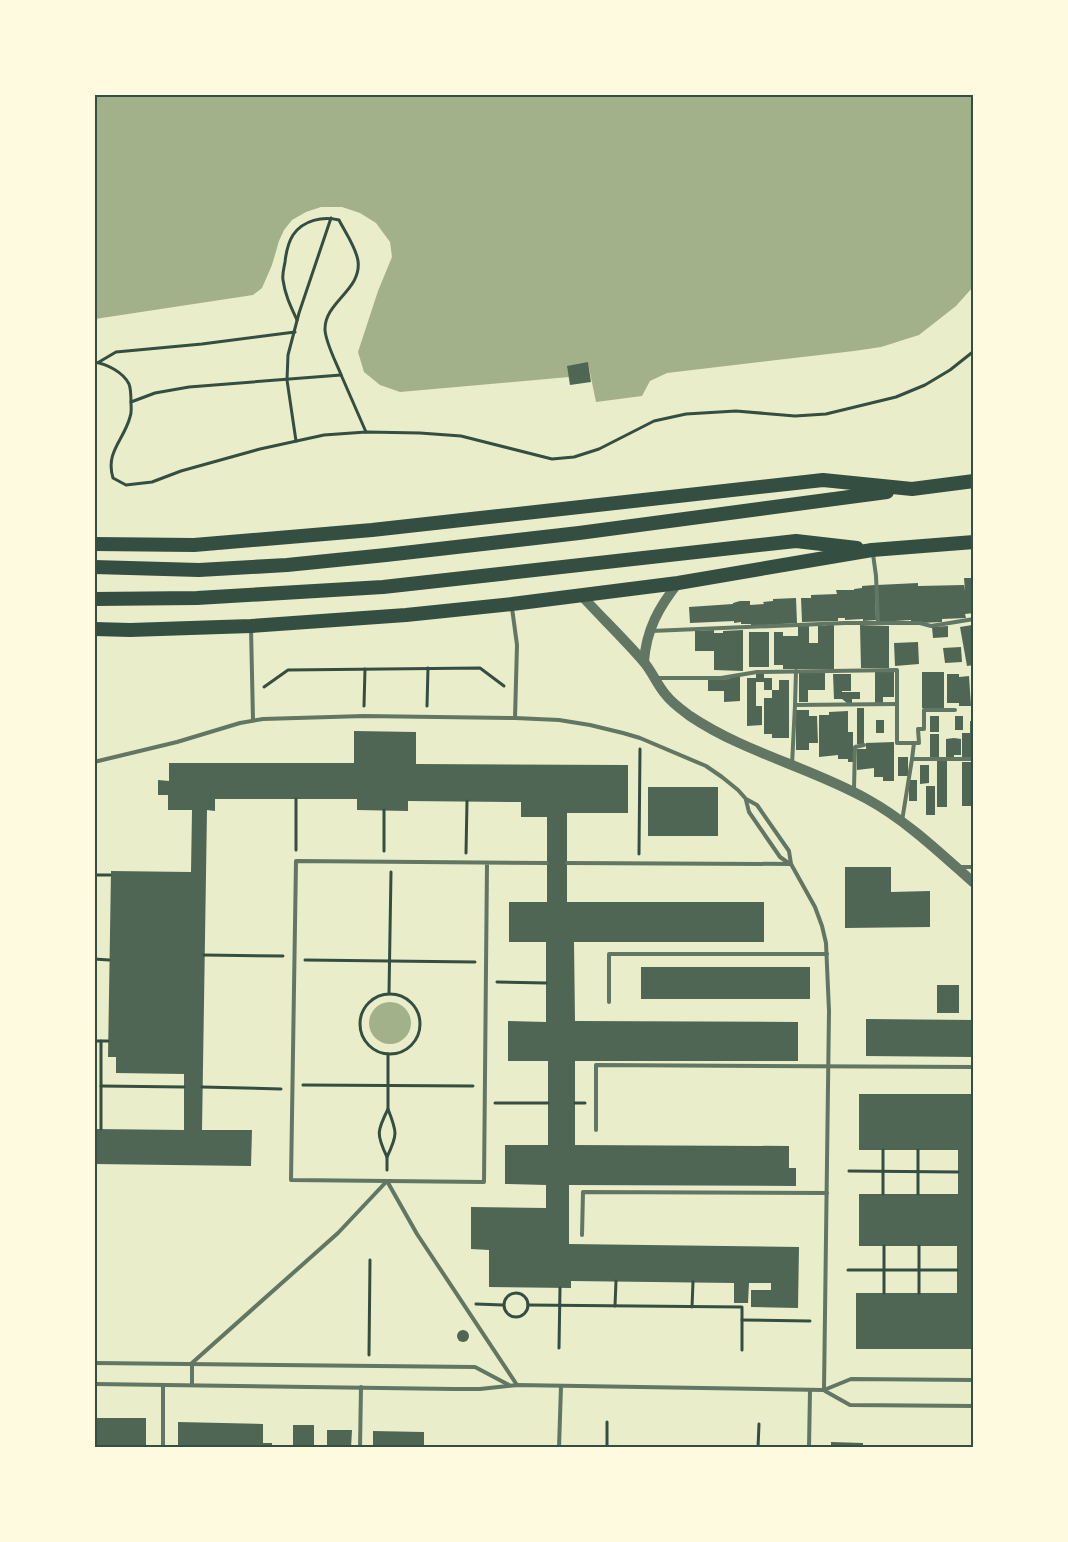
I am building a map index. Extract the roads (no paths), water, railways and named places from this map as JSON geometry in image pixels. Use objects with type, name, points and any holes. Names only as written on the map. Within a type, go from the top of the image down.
[{"type":"main road","points":[[94,544],[194,545],[372,530],[823,480],[912,489]]},
{"type":"main road","points":[[94,567],[199,570],[342,560],[579,533],[974,481]]},
{"type":"main road","points":[[94,599],[197,598],[383,587],[796,541],[872,550]]},
{"type":"main road","points":[[94,629],[251,626],[406,615],[678,583],[872,550],[974,542]]},
{"type":"street","points":[[644,662],[650,631],[662,603],[678,583]]},
{"type":"street","points":[[581,595],[644,662],[666,695],[689,715],[746,747],[825,778],[867,799],[902,822],[974,884]]},
{"type":"lane","points":[[872,550],[876,576],[878,622]]},
{"type":"lane","points":[[512,604],[517,645],[515,718]]},
{"type":"lane","points":[[650,631],[878,622],[920,623],[930,626],[974,619]]},
{"type":"lane","points":[[251,626],[253,720]]},
{"type":"lane","points":[[655,678],[721,678],[757,672],[897,670],[897,743],[919,743],[918,729],[924,729],[924,710],[955,710]]},
{"type":"lane","points":[[792,765],[796,671]]},
{"type":"lane","points":[[795,705],[897,704]]},
{"type":"lane","points":[[94,762],[253,720],[364,716],[558,720],[590,725],[640,738],[706,766],[738,790],[746,799],[758,805],[789,850],[791,864],[815,907],[822,926],[827,954],[829,1066],[824,1390]]},
{"type":"lane","points":[[902,822],[914,743]]},
{"type":"lane","points":[[854,793],[855,747],[864,745]]},
{"type":"lane","points":[[912,759],[974,759]]},
{"type":"lane","points":[[746,799],[749,812],[780,857],[791,864]]},
{"type":"lane","points":[[487,863],[484,1182],[291,1180],[296,861],[547,863]]},
{"type":"lane","points":[[567,863],[791,864]]},
{"type":"lane","points":[[955,867],[974,867]]},
{"type":"lane","points":[[609,1002],[609,954],[827,954]]},
{"type":"lane","points":[[596,1130],[596,1065],[974,1067]]},
{"type":"lane","points":[[192,1385],[192,1363],[338,1233],[387,1181]]},
{"type":"lane","points":[[387,1181],[417,1233],[517,1385]]},
{"type":"lane","points":[[582,1235],[583,1192],[827,1193]]},
{"type":"lane","points":[[94,1363],[475,1367],[509,1385]]},
{"type":"lane","points":[[94,1384],[480,1389],[517,1385],[824,1390],[851,1379],[974,1380]]},
{"type":"lane","points":[[163,1448],[164,1385]]},
{"type":"lane","points":[[559,1448],[561,1386]]},
{"type":"lane","points":[[360,1448],[361,1387]]},
{"type":"lane","points":[[809,1448],[810,1390]]},
{"type":"lane","points":[[824,1390],[850,1405],[974,1406]]}]
